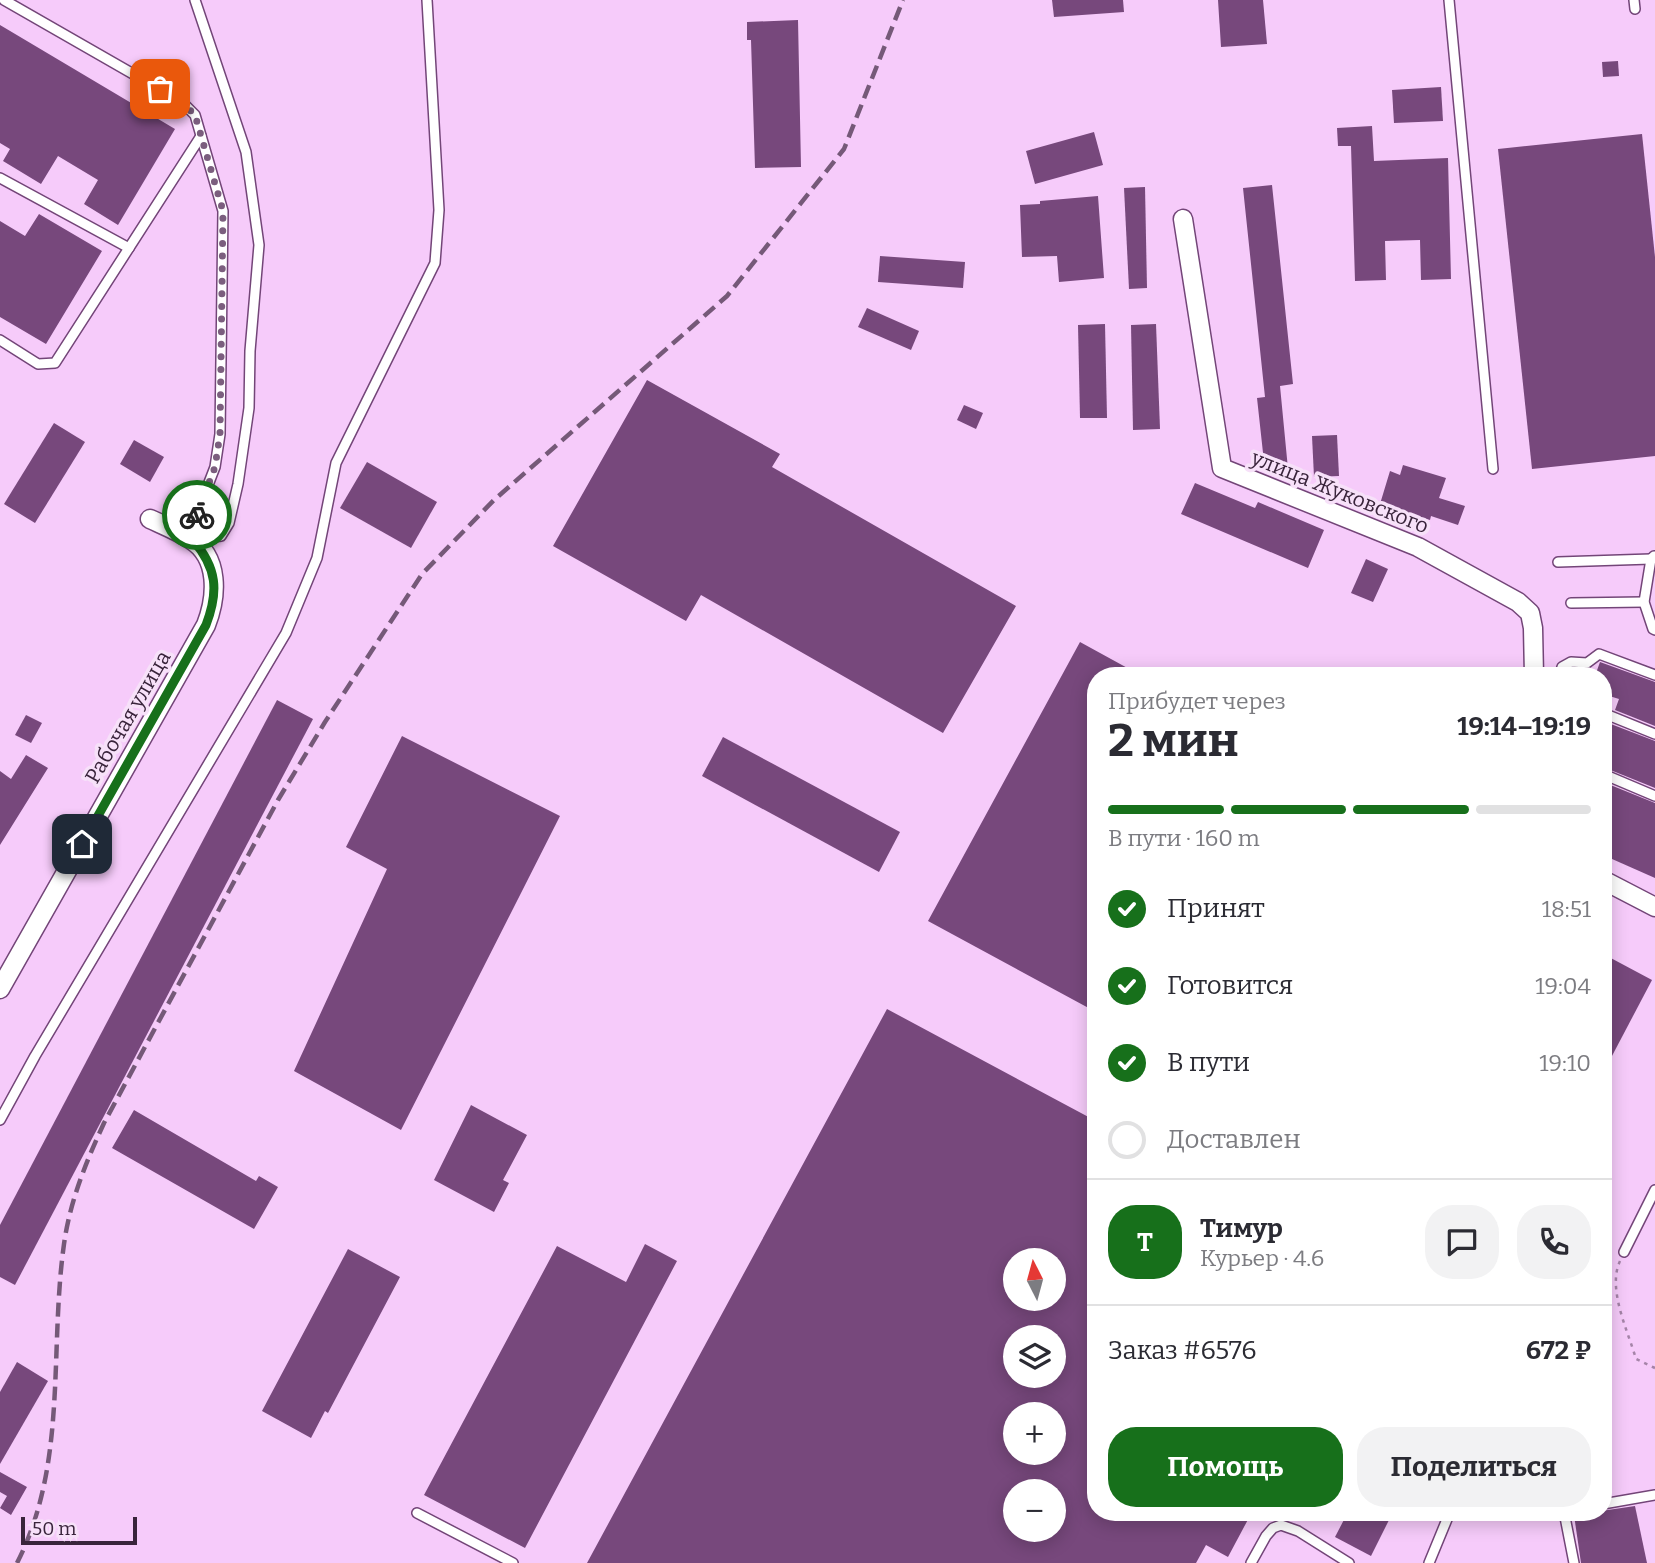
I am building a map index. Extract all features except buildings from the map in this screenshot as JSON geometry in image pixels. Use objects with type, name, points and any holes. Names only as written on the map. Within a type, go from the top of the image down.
[{"type":"street","name":"улица Жуковского","points":[[1182,219],[1222,468],[1419,547],[1518,602],[1530,613],[1534,667]]},
{"type":"street","points":[[150,519],[193,540]]},
{"type":"street","name":"Рабочая улица","points":[[0,989],[206,625],[211,612],[214,582],[211,567],[193,540]]},
{"type":"street","points":[[1612,885],[1655,907]]},
{"type":"lane","points":[[4,0],[182,102],[195,115],[223,211],[220,434],[215,467],[193,524],[193,540],[221,536],[229,523],[238,484],[249,408],[250,351],[258,245],[246,152],[195,0]]},
{"type":"lane","points":[[0,1120],[286,633],[317,558],[336,463],[435,263],[439,211],[427,0]]},
{"type":"lane","points":[[1449,0],[1493,469]]},
{"type":"lane","points":[[0,340],[38,364],[55,363],[201,136]]},
{"type":"lane","points":[[0,178],[129,248]]},
{"type":"lane","points":[[1558,562],[1653,557],[1651,583],[1644,602],[1655,630]]},
{"type":"lane","points":[[1571,603],[1644,602]]},
{"type":"lane","points":[[1562,667],[1572,662],[1587,663],[1599,654],[1655,675]]},
{"type":"lane","points":[[1612,716],[1655,733]]},
{"type":"lane","points":[[1612,778],[1655,796]]},
{"type":"lane","points":[[1624,1252],[1655,1189]]},
{"type":"lane","points":[[1612,1502],[1655,1495]]},
{"type":"lane","points":[[417,1513],[513,1563]]},
{"type":"lane","points":[[1429,1563],[1446,1521]]},
{"type":"lane","points":[[1566,1521],[1574,1563]]},
{"type":"lane","points":[[1251,1563],[1266,1536],[1273,1528],[1281,1525],[1298,1531],[1349,1563]]},
{"type":"path","points":[[1624,1252],[1615,1273],[1615,1290],[1636,1359],[1655,1368]]},
{"type":"railway","points":[[17,1563],[33,1525],[44,1486],[54,1406],[64,1244],[70,1212],[80,1182],[104,1123],[278,800],[325,722],[422,574],[494,500],[727,296],[844,149],[903,0]]},
{"type":"way so far","points":[[160,89],[182,102],[195,115],[223,211],[220,434],[215,467],[197,515]]},
{"type":"route","points":[[82,844],[211,612],[214,582],[211,567],[193,540],[193,524],[197,515]]}]
